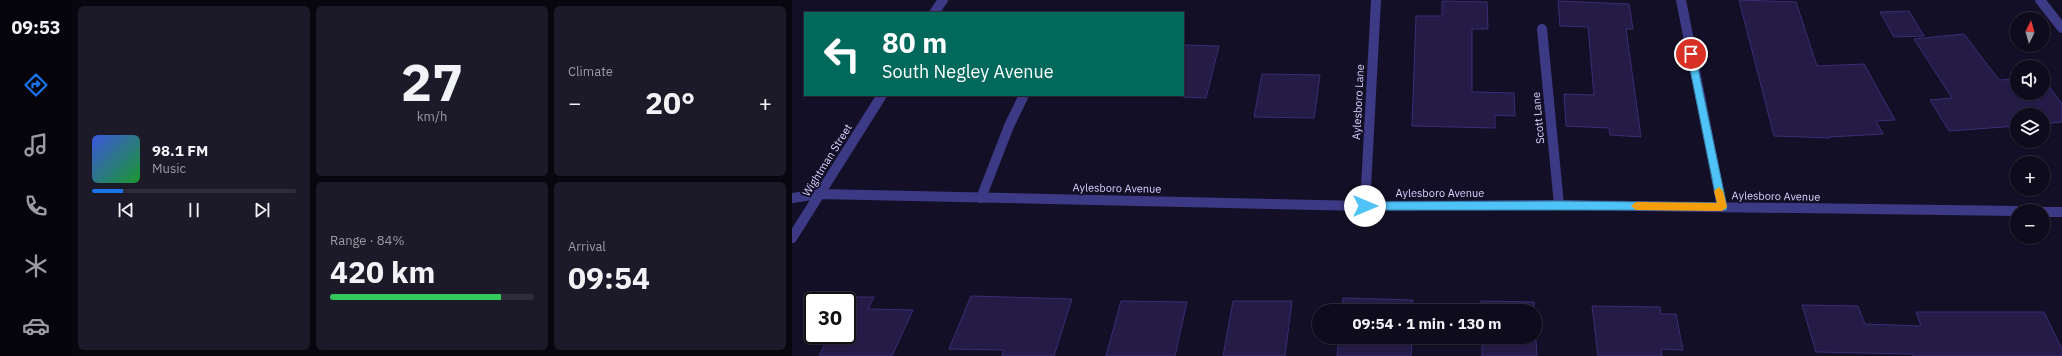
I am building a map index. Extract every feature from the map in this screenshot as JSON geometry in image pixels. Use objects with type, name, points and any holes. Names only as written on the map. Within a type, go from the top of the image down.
[{"type":"street","points":[[935,12],[943,0]]},
{"type":"street","name":"Aylesboro Lane","points":[[1365,206],[1376,0]]},
{"type":"street","points":[[1681,0],[1722,207]]},
{"type":"street","points":[[2040,0],[2062,28]]},
{"type":"street","name":"Scott Lane","points":[[1542,29],[1559,205]]},
{"type":"street","name":"Wightman Street","points":[[792,238],[881,96]]},
{"type":"street","points":[[981,198],[1009,126],[1024,96]]},
{"type":"street","name":"Aylesboro Avenue","points":[[792,198],[819,194],[1365,206],[1559,205],[2010,211]]},
{"type":"street","points":[[2050,212],[2062,212]]},
{"type":"building","points":[[1739,0],[1796,2],[1817,66],[1864,64],[1895,120],[1876,121],[1883,134],[1829,137],[1830,138],[1774,136]]},
{"type":"building","points":[[1442,1],[1487,2],[1488,29],[1472,29],[1472,92],[1514,93],[1515,116],[1495,115],[1495,128],[1412,126],[1416,16],[1442,16]]},
{"type":"building","points":[[1558,1],[1629,4],[1633,29],[1626,29],[1641,137],[1610,135],[1609,128],[1566,126],[1564,94],[1594,95],[1588,27],[1560,26]]},
{"type":"building","points":[[1909,11],[1924,36],[1894,37],[1880,12]]},
{"type":"building","points":[[1964,34],[1999,80],[2010,79],[2010,100],[2050,100],[2050,88],[2062,104],[2062,122],[2050,123],[2050,108],[2010,108],[2010,127],[1949,131],[1930,100],[1952,98],[1914,39]]},
{"type":"building","points":[[1184,45],[1219,46],[1206,98],[1183,97]]},
{"type":"building","points":[[1262,74],[1320,75],[1314,118],[1254,117]]},
{"type":"building","points":[[971,296],[1072,299],[1054,356],[1002,356],[1004,350],[949,349]]},
{"type":"building","points":[[856,297],[874,297],[868,309],[913,310],[892,356],[819,356],[825,344],[856,344]]},
{"type":"building","points":[[1343,298],[1413,300],[1413,304],[1343,304]]},
{"type":"building","points":[[1121,301],[1187,302],[1175,356],[1106,356]]},
{"type":"building","points":[[1233,301],[1292,301],[1285,356],[1223,356]]},
{"type":"building","points":[[1481,301],[1534,302],[1534,304],[1481,304]]},
{"type":"building","points":[[1802,305],[1858,306],[1865,324],[1921,326],[1916,312],[2044,312],[2062,349],[2062,356],[1913,356],[1912,354],[1816,352]]},
{"type":"building","points":[[1592,306],[1660,307],[1661,314],[1676,314],[1683,350],[1661,349],[1662,356],[1598,356]]},
{"type":"building","points":[[1338,344],[1412,344],[1411,356],[1337,356]]},
{"type":"building","points":[[1482,344],[1536,344],[1537,356],[1482,356]]},
{"type":"slow traffic","points":[[1636,206],[1722,207],[1719,191]]},
{"type":"route","points":[[1365,206],[1559,205],[1722,207],[1691,54]]}]
